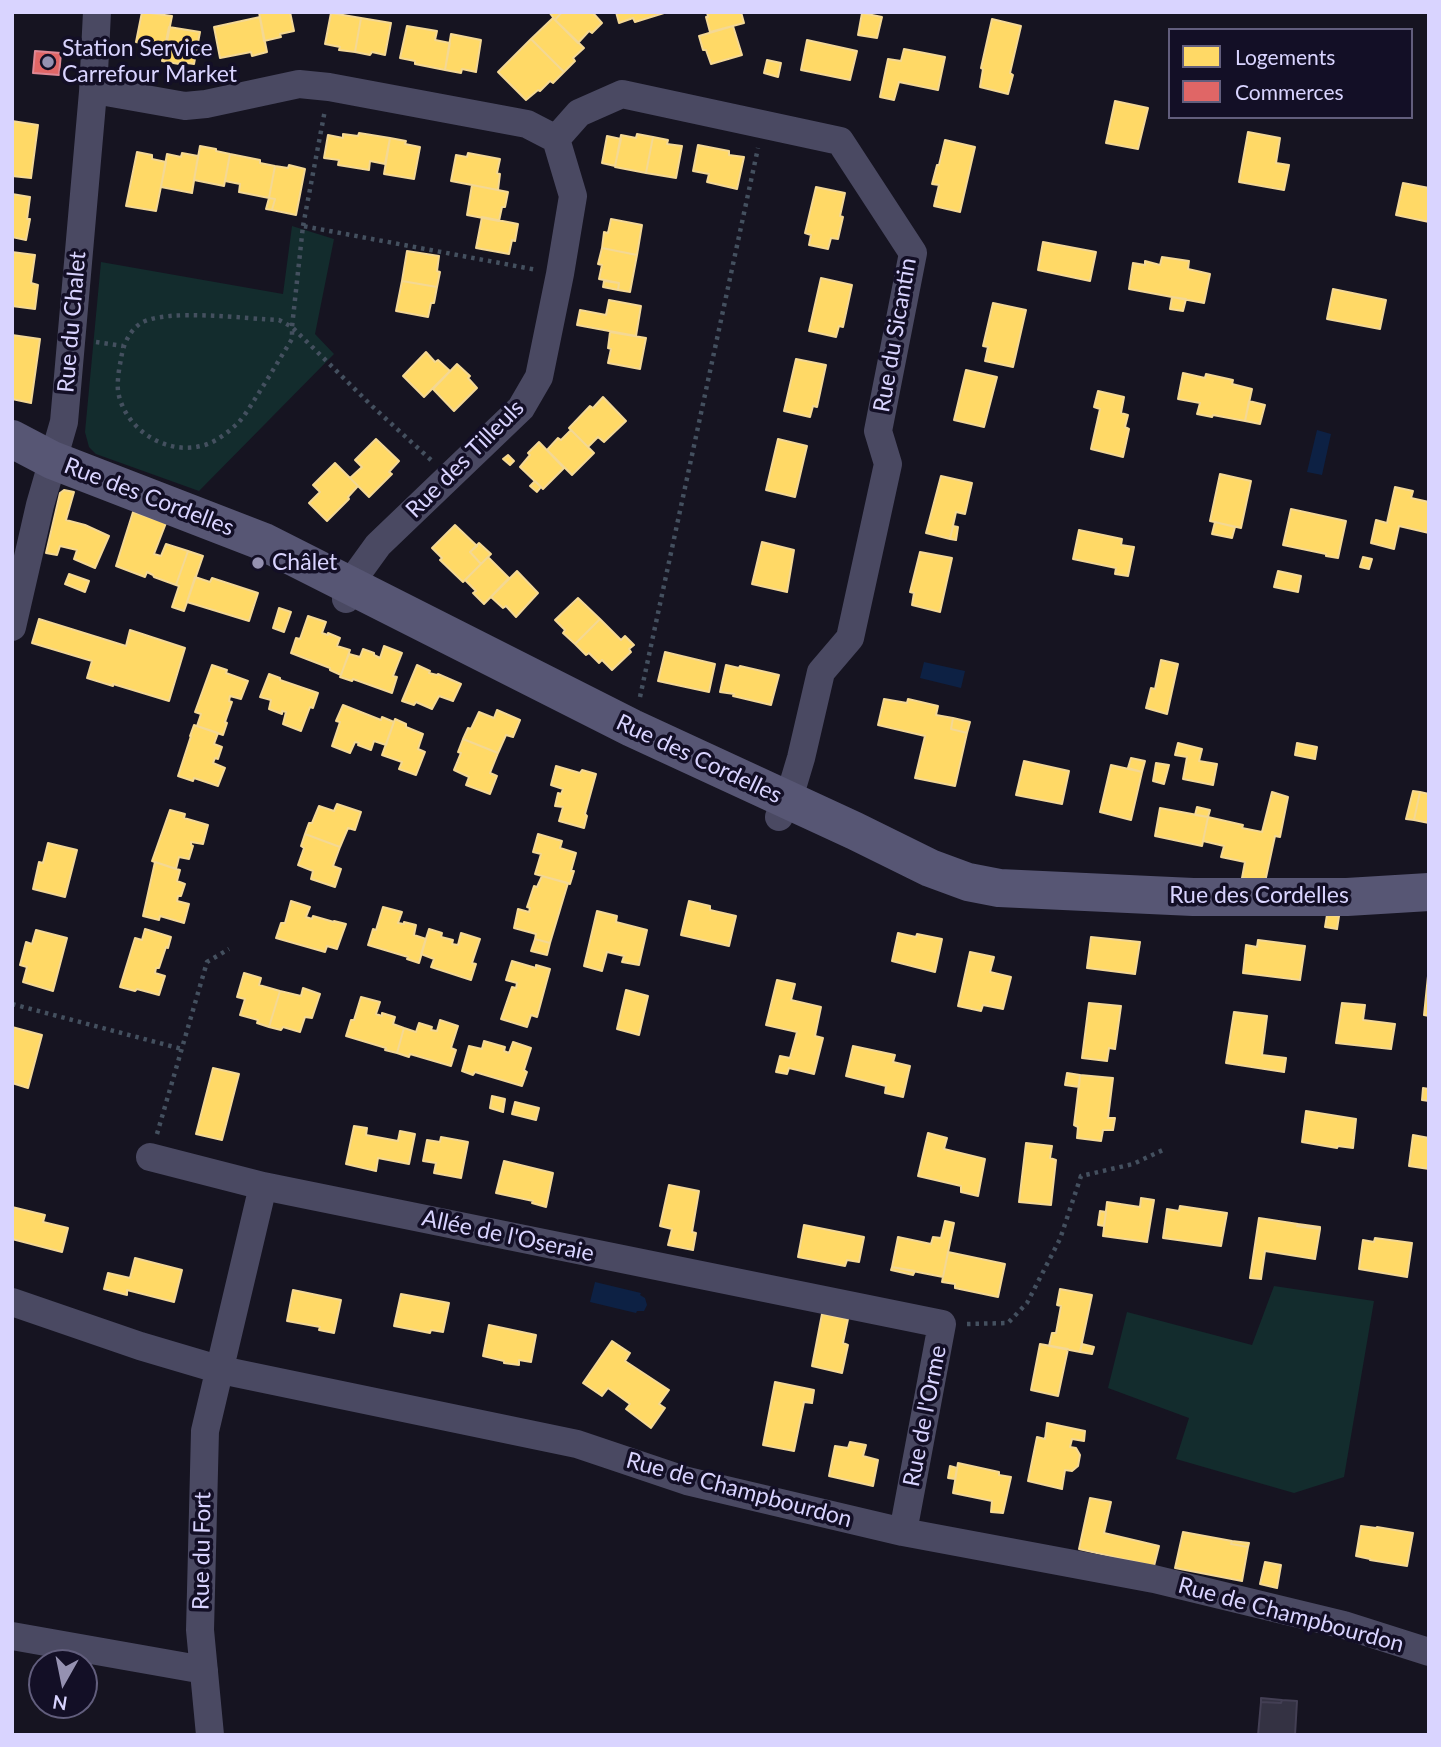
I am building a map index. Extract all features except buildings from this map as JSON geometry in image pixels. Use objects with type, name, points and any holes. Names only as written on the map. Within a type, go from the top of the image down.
[{"type":"street","name":"Rue du Chalet","points":[[12,627],[40,505],[64,422],[93,92],[97,12]]},
{"type":"street","points":[[93,92],[185,106],[299,84],[329,86],[527,124],[556,139],[579,113],[622,94],[762,125]]},
{"type":"street","name":"Rue du Sicantin","points":[[762,125],[840,142],[914,253],[878,431],[888,464],[850,638],[821,672],[801,758],[783,809]]},
{"type":"street","name":"Rue des Tilleuls","points":[[348,593],[357,573],[378,545],[521,408],[539,377],[573,196],[556,139]]},
{"type":"street","name":"Rue des Cordelles","points":[[12,439],[52,460],[264,542],[348,593],[632,728],[783,809],[855,831],[930,868],[968,882],[999,888],[1193,897],[1347,897],[1429,892]]},
{"type":"street","name":"Allée de l'Oseraie","points":[[150,1157],[263,1186],[753,1286]]},
{"type":"street","points":[[221,1370],[263,1186]]},
{"type":"street","name":"Rue de l'Orme","points":[[753,1286],[942,1324],[903,1532]]},
{"type":"street","name":"Rue de Champbourdon","points":[[12,1302],[140,1346],[221,1370],[578,1444],[687,1481],[903,1532],[1154,1579],[1344,1625],[1429,1652]]},
{"type":"street","name":"Rue du Fort","points":[[210,1735],[201,1630],[205,1431],[221,1370]]},
{"type":"street","points":[[12,1636],[204,1670]]},
{"type":"path","points":[[327,100],[303,226],[292,327],[292,339],[240,421],[212,442],[188,448],[164,445],[144,433],[123,407],[118,389],[122,346],[141,323],[173,315],[279,320],[292,327],[373,407],[450,477]]},
{"type":"path","points":[[632,728],[762,125]]},
{"type":"path","points":[[303,226],[560,274]]},
{"type":"path","points":[[86,341],[122,346]]},
{"type":"path","points":[[150,1157],[207,962],[229,949]]},
{"type":"path","points":[[12,1004],[182,1049]]},
{"type":"path","points":[[942,1324],[1008,1323],[1027,1303],[1060,1239],[1081,1176],[1133,1164],[1165,1149]]},
{"type":"green space","points":[[292,226],[334,239],[315,334],[334,354],[199,491],[96,454],[89,447],[85,432],[101,262],[283,294]]},
{"type":"green space","points":[[1274,1286],[1374,1301],[1344,1477],[1294,1493],[1176,1459],[1189,1418],[1108,1388],[1127,1312],[1252,1345]]},
{"type":"water","points":[[1317,430],[1331,434],[1322,475],[1307,472]]},
{"type":"water","points":[[924,662],[965,671],[961,688],[920,678]]},
{"type":"water","points":[[595,1282],[641,1293],[647,1305],[644,1311],[636,1313],[590,1302]]},
{"type":"place","name":"Station Service Carrefour Market","points":[[48,62]]},
{"type":"place","name":"Châlet","points":[[258,563]]}]
